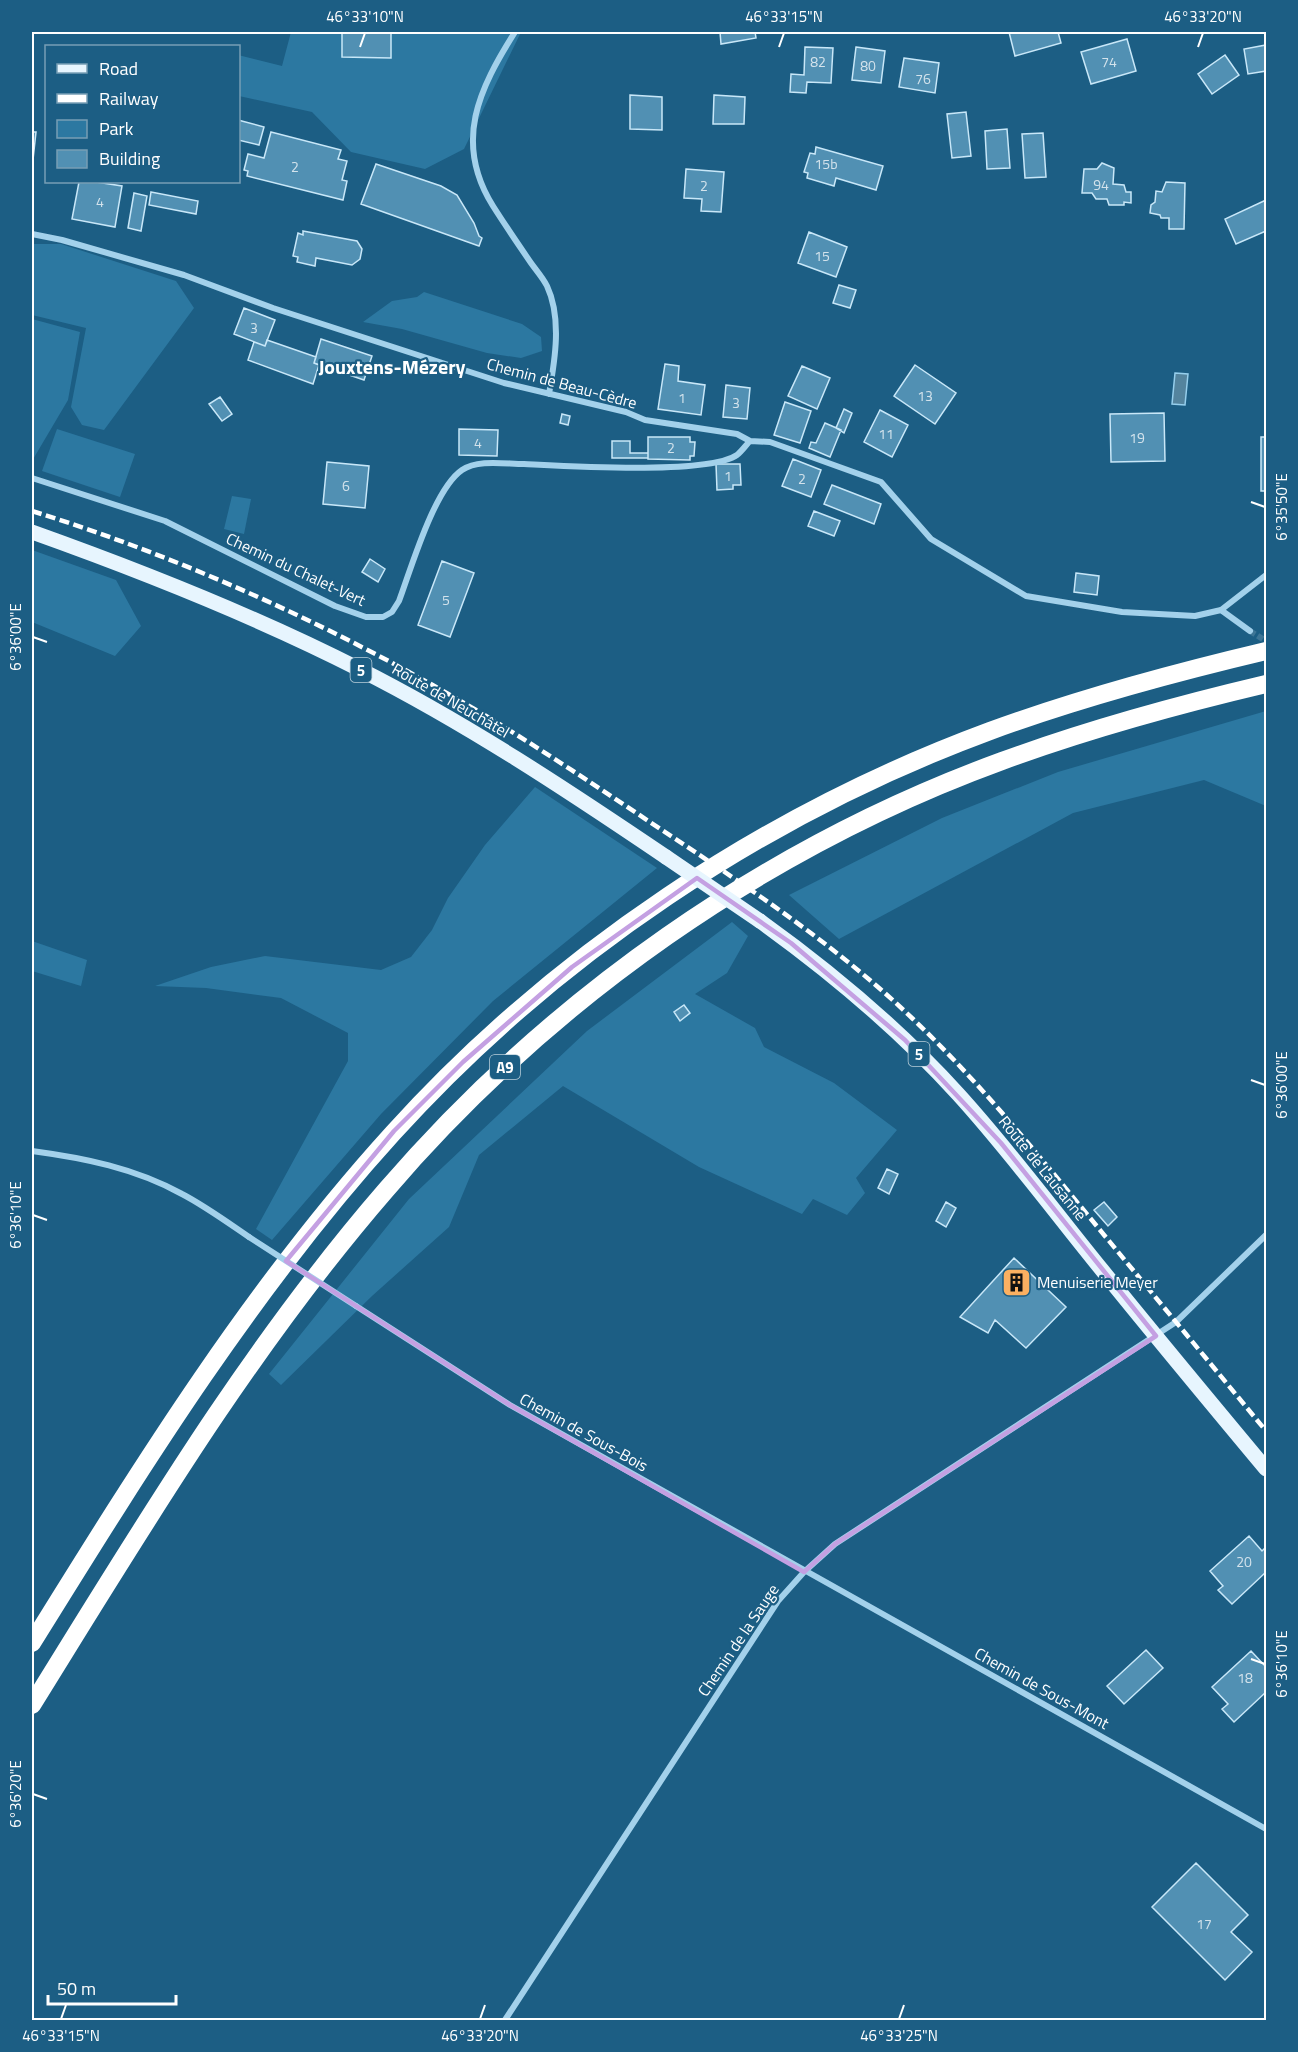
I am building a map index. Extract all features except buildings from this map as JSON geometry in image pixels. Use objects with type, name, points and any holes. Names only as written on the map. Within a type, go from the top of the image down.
[{"type":"highway","name":"A9","points":[[32,1643],[190,1395],[255,1302],[320,1218],[428,1096],[498,1029],[572,967],[648,910],[728,859],[810,811],[900,768],[988,732],[1101,694],[1266,651]]},
{"type":"highway","name":"A9","points":[[32,1704],[216,1413],[320,1270],[418,1153],[485,1085],[556,1022],[629,963],[699,915],[788,861],[872,816],[958,778],[1055,742],[1147,714],[1266,684]]},
{"type":"main road","name":"Route de Neuchâtel","points":[[32,532],[189,590],[248,615],[360,669],[506,752],[760,921]]},
{"type":"main road","name":"Route de Lausanne","points":[[760,921],[821,966],[871,1009],[958,1093],[1266,1469]]},
{"type":"street","points":[[515,32],[484,90],[474,115],[472,134],[480,180],[492,205],[547,286],[555,327],[554,364],[549,394]]},
{"type":"street","name":"Chemin de Beau-Cèdre","points":[[32,234],[62,240],[184,275],[282,311],[504,383],[626,412],[645,420],[737,434],[750,441],[770,442],[881,482],[931,538],[1026,596],[1122,612],[1195,616],[1221,610]]},
{"type":"street","name":"Chemin du Chalet-Vert","points":[[32,478],[165,521],[335,606],[366,617],[383,617],[392,612],[399,601],[438,500],[462,470],[489,463],[634,467],[697,465],[737,455],[750,441]]},
{"type":"street","points":[[1250,631],[1221,610],[1266,575]]},
{"type":"street","name":"Chemin de Sous-Bois","points":[[32,1151],[92,1160],[149,1179],[182,1194],[510,1406],[804,1572]]},
{"type":"street","name":"Chemin de la Sauge","points":[[505,2020],[778,1601],[804,1572],[835,1544],[1184,1315],[1266,1235]]},
{"type":"street","name":"Chemin de Sous-Mont","points":[[804,1572],[1266,1829]]},
{"type":"highlighted area","points":[[697,878],[791,943],[905,1040],[1001,1143],[1156,1336],[835,1544],[804,1572],[510,1405],[286,1261],[394,1131],[463,1062],[572,967]]},
{"type":"green space","points":[[291,32],[521,32],[464,149],[425,169],[351,152],[312,112],[240,96],[240,56],[282,66]]},
{"type":"green space","points":[[32,244],[61,244],[176,281],[194,308],[104,430],[82,425],[71,407],[86,328],[32,315]]},
{"type":"green space","points":[[424,292],[522,324],[541,337],[542,351],[521,358],[487,353],[402,329],[363,322],[392,301],[417,297]]},
{"type":"green space","points":[[32,319],[80,332],[68,400],[32,461]]},
{"type":"green space","points":[[57,429],[135,454],[120,497],[42,471]]},
{"type":"green space","points":[[232,496],[251,499],[244,534],[224,529]]},
{"type":"green space","points":[[32,550],[116,580],[141,626],[115,656],[32,622]]},
{"type":"green space","points":[[1266,711],[1266,806],[1204,780],[1073,813],[839,939],[789,895],[942,818],[1058,772]]},
{"type":"green space","points":[[535,787],[657,868],[493,1001],[381,1114],[272,1240],[256,1229],[348,1061],[348,1033],[281,998],[206,988],[155,986],[211,967],[265,956],[381,970],[411,957],[432,930],[448,898],[485,845]]},
{"type":"green space","points":[[732,922],[748,936],[727,973],[695,994],[755,1028],[764,1047],[834,1083],[897,1130],[856,1178],[865,1193],[847,1215],[813,1199],[802,1214],[699,1167],[563,1086],[479,1155],[449,1227],[372,1296],[281,1385],[269,1374],[409,1199],[587,1031]]},
{"type":"green space","points":[[32,941],[87,960],[81,986],[32,971]]},
{"type":"shaded area","points":[[1175,373],[1188,374],[1185,405],[1172,404]]},
{"type":"tunnel","points":[[1250,631],[1266,641]]},
{"type":"railway","points":[[32,511],[204,573],[370,651],[476,710],[547,754],[760,896],[823,942],[884,992],[959,1065],[1045,1163],[1266,1431]]},
{"type":"place","name":"Menuiserie Meyer","points":[[1016,1282]]},
{"type":"district","name":"Jouxtens-Mézery","points":[[392,366]]}]
